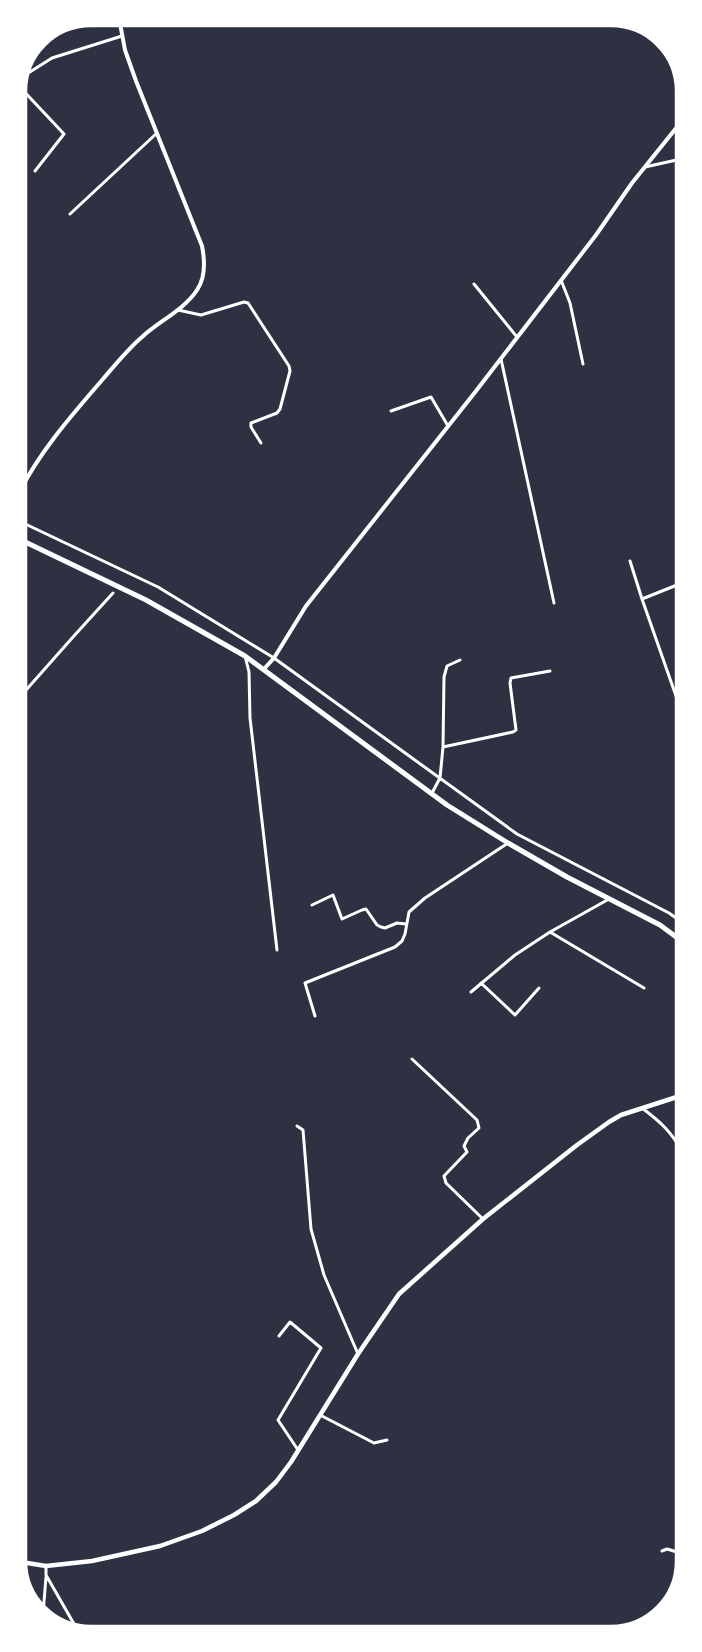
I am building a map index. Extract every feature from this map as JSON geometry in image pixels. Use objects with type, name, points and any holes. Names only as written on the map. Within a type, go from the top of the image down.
[{"type":"main road","points":[[26,542],[146,600],[245,656],[432,794],[508,843],[660,925],[676,937]]},
{"type":"main road","points":[[26,1563],[46,1566],[92,1561],[160,1546],[202,1531],[234,1515],[256,1501],[276,1482],[399,1294],[483,1219],[596,1131],[621,1115],[676,1097]]},
{"type":"street","points":[[26,480],[51,442],[82,404],[141,337],[177,310],[197,291],[203,278],[204,256],[198,232],[136,81],[120,26]]},
{"type":"street","points":[[29,73],[52,58],[122,36]]},
{"type":"street","points":[[26,94],[64,134],[35,171]]},
{"type":"street","points":[[264,669],[274,658],[306,606],[501,358],[676,128]]},
{"type":"street","points":[[70,214],[157,133]]},
{"type":"street","points":[[645,167],[676,160]]},
{"type":"street","points":[[561,280],[570,303],[583,364]]},
{"type":"street","points":[[474,284],[517,337]]},
{"type":"street","points":[[177,310],[201,315],[244,302],[248,303],[289,366],[290,371],[280,409],[277,413],[252,423],[251,427],[261,443]]},
{"type":"street","points":[[501,358],[554,602]]},
{"type":"street","points":[[391,411],[431,396],[448,426]]},
{"type":"street","points":[[26,523],[158,587],[274,658],[517,834],[676,918]]},
{"type":"street","points":[[630,561],[676,696]]},
{"type":"street","points":[[642,599],[676,585]]},
{"type":"street","points":[[26,690],[113,593]]},
{"type":"street","points":[[245,656],[250,672],[250,718],[277,950]]},
{"type":"street","points":[[432,794],[440,778],[443,747],[444,677],[447,666],[460,660]]},
{"type":"street","points":[[443,747],[516,730],[511,678],[550,671]]},
{"type":"street","points":[[315,1016],[305,983],[395,947],[402,941],[405,934],[409,912],[425,898],[508,843]]},
{"type":"street","points":[[312,906],[333,895],[342,919],[366,909],[377,925],[381,927],[385,928],[397,923],[406,924]]},
{"type":"street","points":[[471,992],[515,955],[550,932],[610,899]]},
{"type":"street","points":[[550,932],[644,988]]},
{"type":"street","points":[[481,983],[515,1015],[538,988]]},
{"type":"street","points":[[412,1059],[477,1120],[479,1128],[468,1138],[464,1146],[467,1152],[444,1176],[446,1182],[483,1219]]},
{"type":"street","points":[[642,1108],[659,1121],[676,1141]]},
{"type":"street","points":[[297,1126],[303,1130],[312,1229],[324,1275],[358,1354]]},
{"type":"street","points":[[279,1336],[290,1322],[321,1348],[278,1420],[298,1450]]},
{"type":"street","points":[[320,1415],[374,1443],[387,1440]]},
{"type":"street","points":[[662,1552],[667,1548],[676,1551]]},
{"type":"street","points":[[44,1605],[46,1566]]},
{"type":"street","points":[[46,1575],[74,1623]]}]
